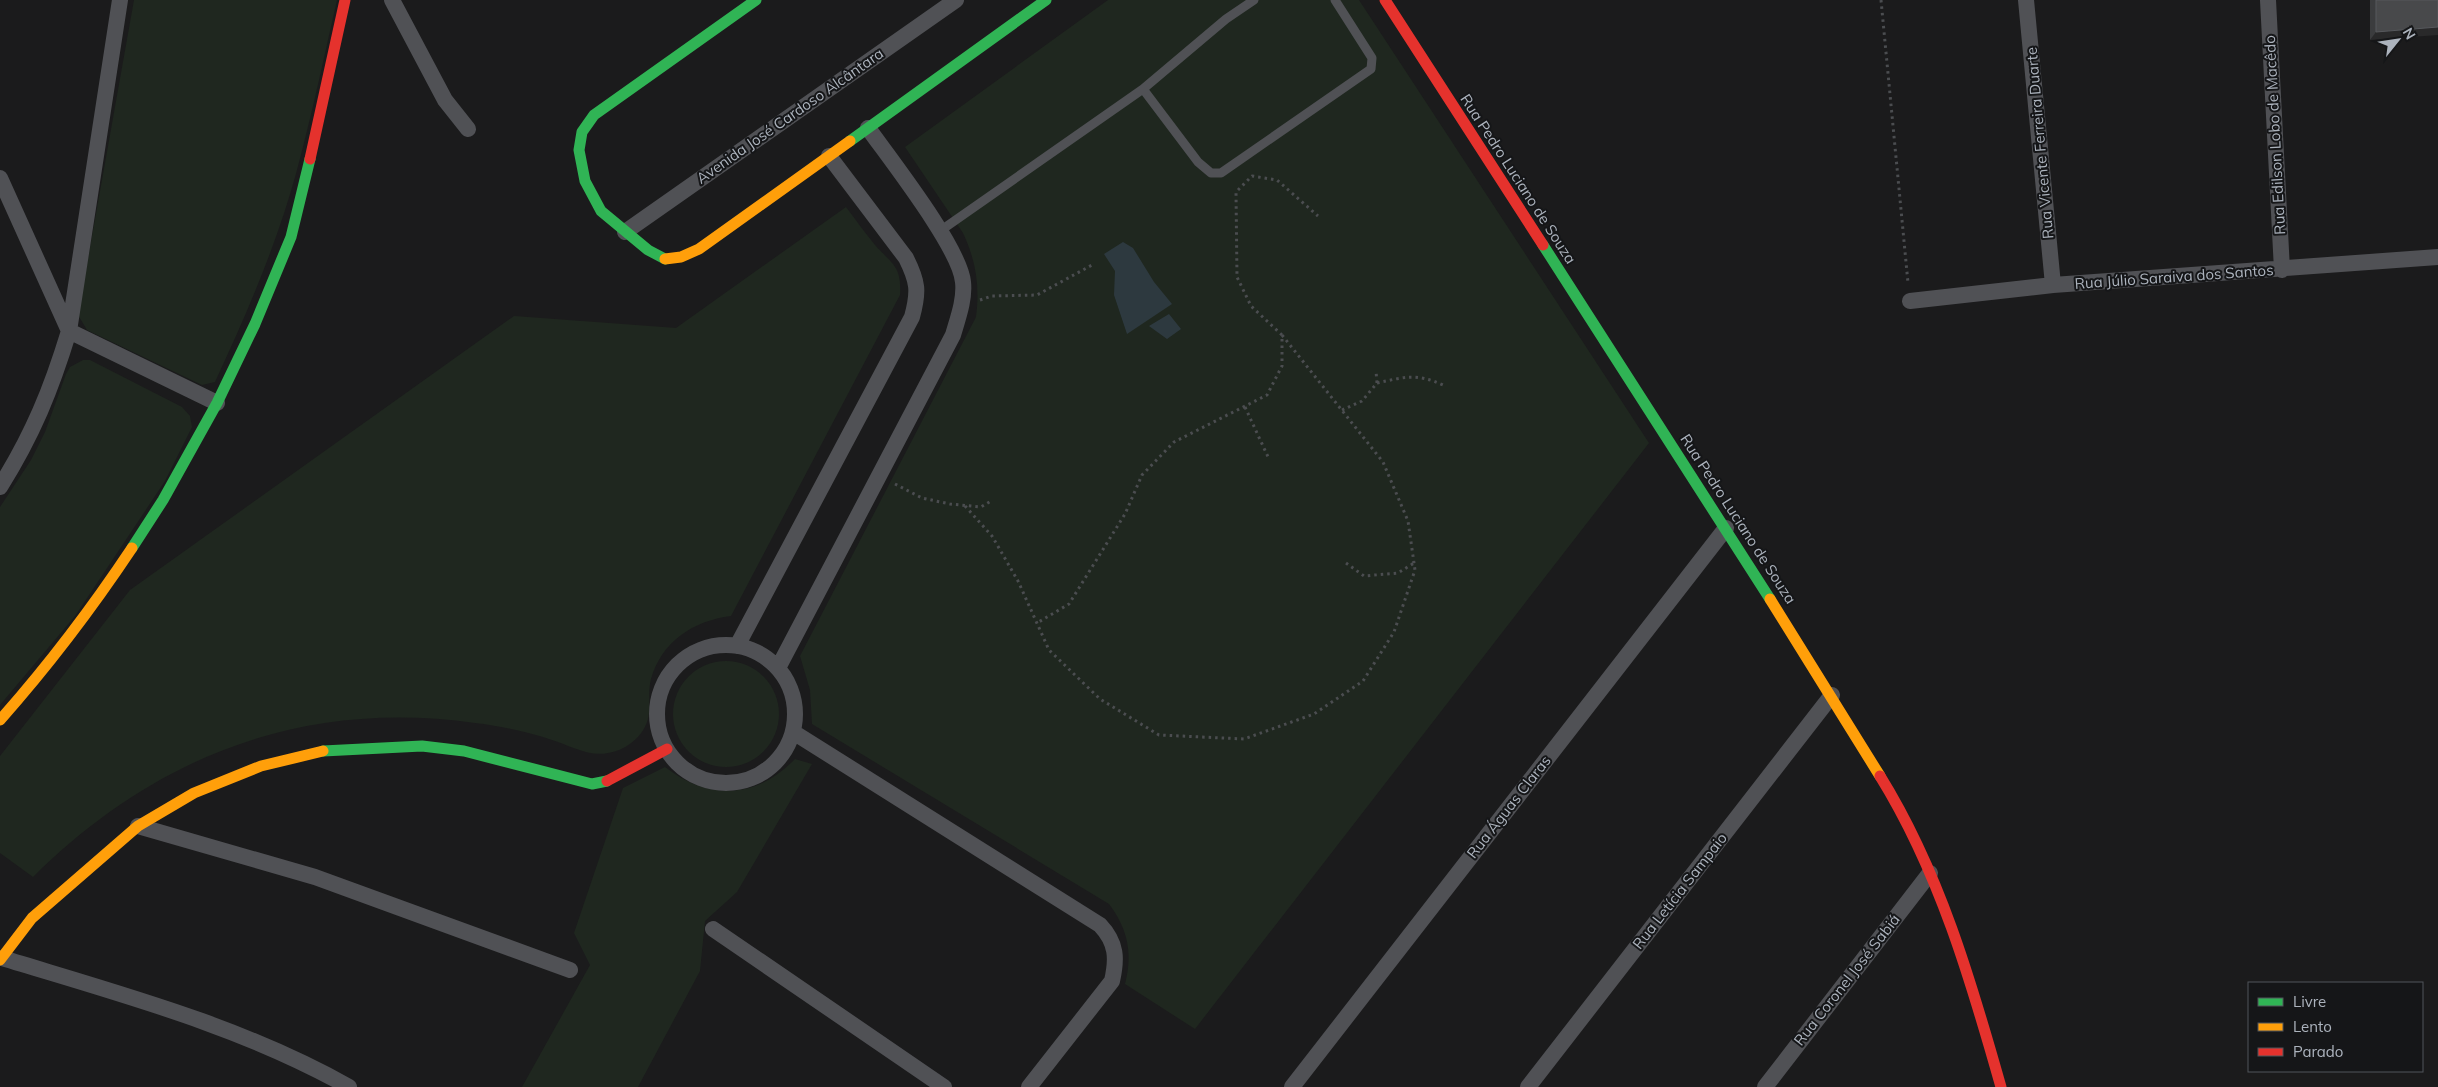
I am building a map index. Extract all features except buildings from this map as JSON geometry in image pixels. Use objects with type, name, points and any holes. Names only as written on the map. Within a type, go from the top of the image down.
[{"type":"street","points":[[0,487],[24,448],[41,412],[69,330],[120,0]]},
{"type":"street","points":[[0,720],[39,676],[109,582],[163,500],[217,404],[255,324],[290,237],[317,132],[345,0]]},
{"type":"street","points":[[392,0],[445,100],[468,129]]},
{"type":"street","points":[[756,0],[594,115],[582,132],[579,150],[585,181],[601,211],[648,250],[666,259],[680,257],[699,249],[1046,0]]},
{"type":"street","name":"Avenida José Cardoso Alcântara","points":[[625,232],[956,0]]},
{"type":"street","name":"Rua Pedro Luciano de Souza","points":[[1385,0],[1726,528],[1832,695],[1885,784],[1930,873],[1974,991],[2001,1087]]},
{"type":"street","name":"Rua Vicente Ferreira Duarte","points":[[2026,0],[2053,285]]},
{"type":"street","name":"Rua Edilson Lobo de Macêdo","points":[[2268,0],[2282,270]]},
{"type":"street","points":[[778,668],[953,335],[961,307],[963,282],[957,260],[940,231],[868,128]]},
{"type":"street","points":[[737,646],[912,317],[918,294],[915,277],[906,258],[829,156]]},
{"type":"street","points":[[0,178],[69,330],[217,404]]},
{"type":"street","name":"Rua Júlio Saraiva dos Santos","points":[[1910,300],[2053,285],[2282,270],[2438,257]]},
{"type":"street","name":"Rua Águas Claras","points":[[1292,1087],[1726,528]]},
{"type":"street","points":[[715,646],[737,646],[758,654],[778,668],[790,687],[795,709],[793,732],[783,754],[767,770],[746,780],[723,784],[700,778],[681,766],[667,749],[658,728],[657,706],[663,684],[676,666],[693,652],[715,646]]},
{"type":"street","name":"Rua Letícia Sampaio","points":[[1528,1087],[1832,695]]},
{"type":"street","points":[[793,732],[1100,925],[1109,935],[1115,949],[1116,964],[1112,982],[1028,1087]]},
{"type":"street","points":[[349,1087],[318,1070],[181,1012],[1,959],[32,918],[138,826],[194,793],[261,766],[330,749],[422,746],[464,751],[592,784],[603,783],[612,779],[667,749]]},
{"type":"street","points":[[138,826],[315,877],[570,970]]},
{"type":"street","name":"Rua Coronel José Sabiá","points":[[1765,1087],[1930,873]]},
{"type":"street","points":[[713,929],[944,1087]]},
{"type":"lane","points":[[940,231],[1143,89],[1243,3],[1254,0]]},
{"type":"lane","points":[[1143,89],[1198,162],[1211,173],[1221,173],[1372,68],[1372,58],[1335,0]]},
{"type":"path","points":[[1881,0],[1910,300]]},
{"type":"path","points":[[965,506],[992,536],[1018,581],[1049,650],[1100,699],[1159,735],[1244,739],[1314,714],[1363,680],[1394,632],[1415,570],[1408,521],[1383,462],[1282,334],[1251,306],[1237,277],[1236,192],[1252,176],[1277,180],[1318,216]]},
{"type":"path","points":[[961,307],[992,296],[1037,295],[1092,265]]},
{"type":"path","points":[[1037,623],[1069,604],[1125,514],[1142,475],[1174,442],[1266,395],[1282,366],[1282,334]]},
{"type":"path","points":[[1376,371],[1377,383]]},
{"type":"path","points":[[1342,410],[1362,401],[1377,383],[1400,378],[1425,377],[1443,385]]},
{"type":"path","points":[[1245,407],[1269,459]]},
{"type":"path","points":[[879,476],[922,498],[981,507],[991,501]]},
{"type":"path","points":[[1346,563],[1364,576],[1398,573],[1414,563]]},
{"type":"shaded area","points":[[134,0],[337,0],[302,149],[289,198],[271,251],[250,304],[215,382],[202,385],[87,330],[78,315]]},
{"type":"shaded area","points":[[1108,0],[1359,0],[1649,443],[1195,1029],[1125,984],[1129,962],[1125,932],[1109,904],[812,724],[810,690],[800,656],[976,317],[976,274],[963,233],[905,147]]},
{"type":"shaded area","points":[[846,207],[875,245],[895,266],[899,278],[900,295],[731,616],[692,628],[681,635],[663,654],[651,679],[648,720],[636,739],[615,751],[594,754],[524,732],[475,723],[412,718],[351,720],[292,729],[235,746],[181,769],[129,799],[80,835],[33,877],[0,853],[0,756],[130,590],[514,316],[676,328]]},
{"type":"shaded area","points":[[1123,242],[1133,248],[1154,282],[1172,304],[1127,334],[1114,295],[1115,271],[1104,254]]},
{"type":"shaded area","points":[[1169,314],[1181,329],[1167,339],[1149,326]]},
{"type":"shaded area","points":[[83,360],[90,360],[182,407],[190,416],[192,427],[165,481],[75,616],[0,705],[0,507],[31,460],[45,432],[66,374],[70,367]]},
{"type":"shaded area","points":[[726,661],[746,665],[763,677],[775,694],[779,714],[775,734],[763,751],[746,763],[726,767],[706,763],[689,751],[677,734],[673,714],[677,694],[689,677],[706,665]]},
{"type":"shaded area","points":[[795,759],[812,764],[737,892],[705,921],[700,971],[638,1087],[522,1087],[590,965],[574,933],[623,788],[665,767],[699,786],[715,790],[732,791],[749,788],[765,782]]},
{"type":"traffic: fast","points":[[665,259],[648,250],[601,211],[585,181],[579,150],[582,132],[594,115],[756,0]]},
{"type":"traffic: fast","points":[[850,141],[1046,0]]},
{"type":"traffic: fast","points":[[132,548],[163,500],[217,403],[255,324],[291,237],[310,159]]},
{"type":"traffic: fast","points":[[1543,245],[1770,599]]},
{"type":"traffic: fast","points":[[323,751],[422,746],[464,751],[592,784],[607,781]]},
{"type":"traffic: slow","points":[[665,259],[681,257],[699,249],[850,141]]},
{"type":"traffic: slow","points":[[0,720],[69,636],[132,548]]},
{"type":"traffic: slow","points":[[1770,599],[1880,776]]},
{"type":"traffic: slow","points":[[0,960],[32,918],[138,826],[194,793],[261,766],[323,751]]},
{"type":"traffic: jam","points":[[310,159],[345,0]]},
{"type":"traffic: jam","points":[[1385,0],[1543,245]]},
{"type":"traffic: jam","points":[[607,781],[667,749]]},
{"type":"traffic: jam","points":[[1880,776],[1901,812],[1936,888],[1965,967],[2001,1087]]}]
